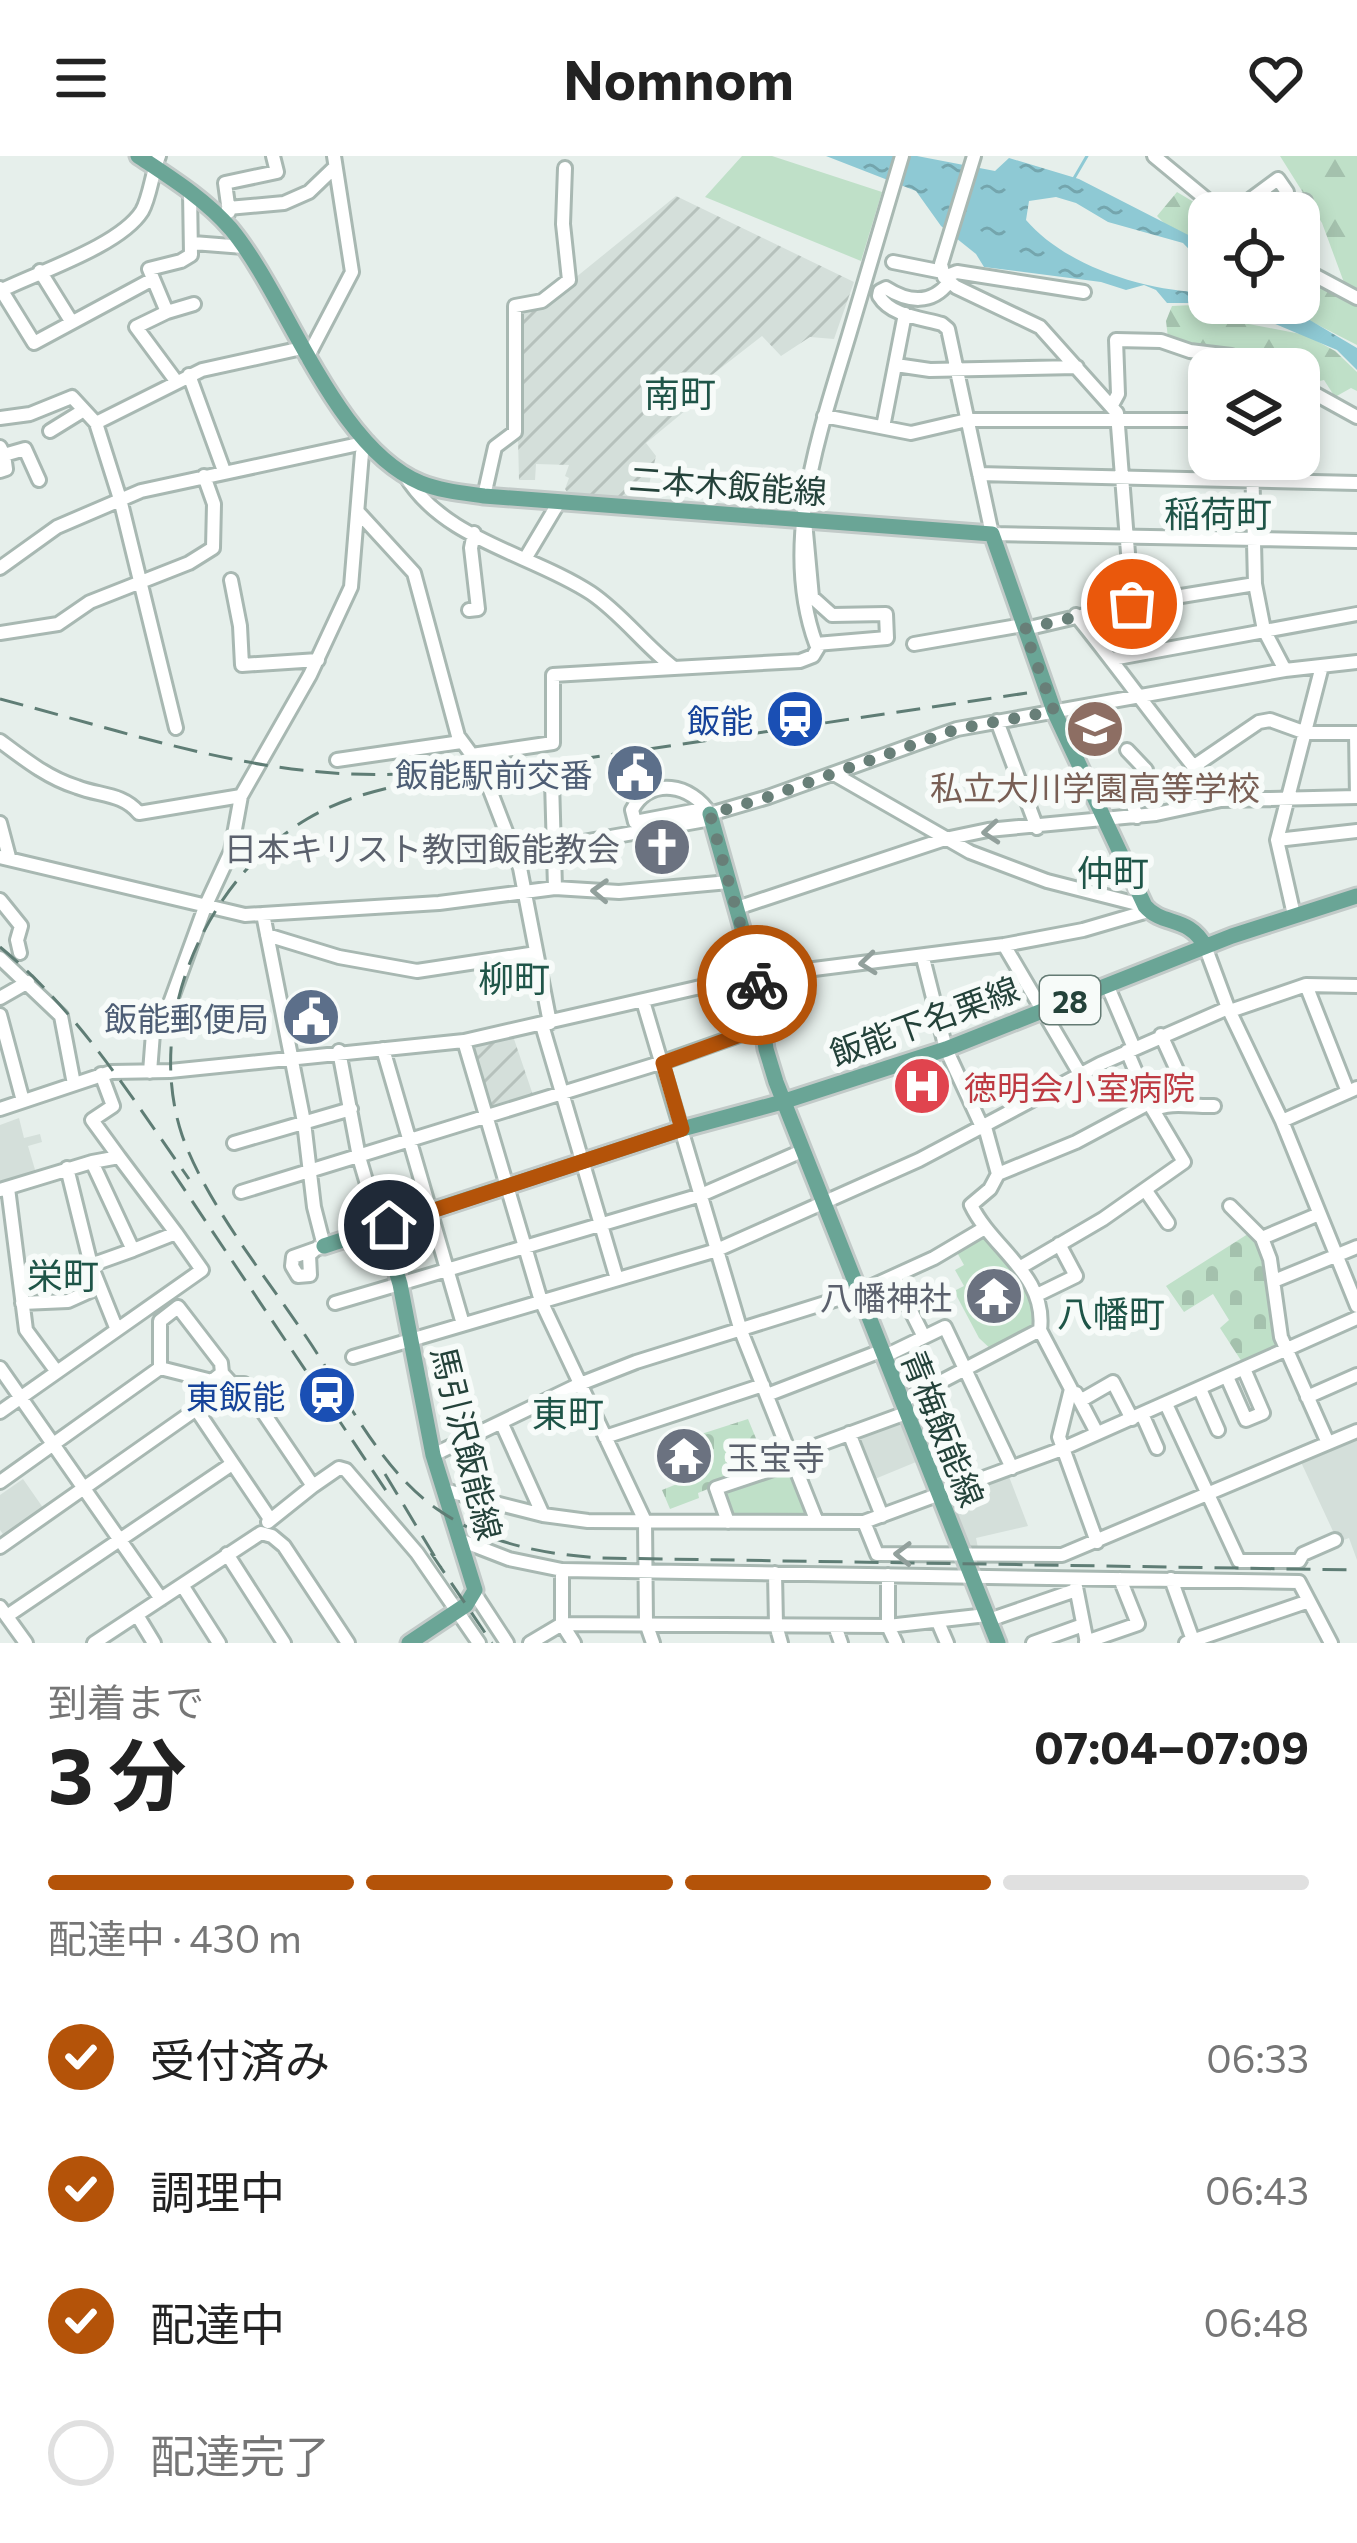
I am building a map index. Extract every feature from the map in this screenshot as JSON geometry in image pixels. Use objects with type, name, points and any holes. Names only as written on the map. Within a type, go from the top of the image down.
[{"type":"main road","name":"二本木飯能線","points":[[138,156],[157,162],[233,231],[304,353],[368,442],[405,475],[432,487],[484,496],[992,534]]},
{"type":"main road","points":[[992,534],[1054,711],[1147,909],[1180,921],[1205,946]]},
{"type":"main road","name":"青梅飯能線","points":[[710,816],[756,978],[762,1027],[782,1102],[998,1643]]},
{"type":"main road","name":"飯能下名栗線","points":[[321,1247],[946,1049],[1205,946],[1357,896]]},
{"type":"main road","name":"馬引沢飯能線","points":[[382,1227],[400,1284],[433,1455],[475,1594]]},
{"type":"main road","points":[[409,1643],[475,1594]]},
{"type":"street","points":[[233,231],[225,183],[277,172],[273,156]]},
{"type":"street","points":[[359,513],[414,573],[461,742],[472,755],[553,743],[554,676],[800,661],[813,656],[819,646],[806,604],[805,521],[811,466],[902,156]]},
{"type":"street","points":[[974,156],[940,294],[924,299],[901,297],[886,288],[880,291],[886,307],[942,323],[948,329],[992,534],[1357,541]]},
{"type":"street","points":[[1154,156],[1200,192]]},
{"type":"street","points":[[151,280],[34,343],[0,290],[132,224],[146,202],[157,162]]},
{"type":"street","points":[[228,208],[284,203],[309,192],[335,162]]},
{"type":"street","points":[[96,422],[182,378],[269,352],[304,353],[352,272],[335,162]]},
{"type":"street","points":[[484,496],[495,447],[515,432],[515,306],[542,301],[569,280],[563,224],[565,168]]},
{"type":"street","points":[[1268,192],[1278,179],[1287,192]]},
{"type":"street","points":[[167,312],[149,269],[191,255],[190,191]]},
{"type":"street","points":[[193,243],[244,247]]},
{"type":"street","points":[[893,262],[944,274],[1028,318],[1116,412]]},
{"type":"street","points":[[40,271],[71,321]]},
{"type":"street","points":[[944,274],[957,272],[1084,292]]},
{"type":"street","points":[[1320,278],[1357,298]]},
{"type":"street","points":[[194,304],[136,327],[182,378],[224,471]]},
{"type":"street","points":[[883,427],[905,314]]},
{"type":"street","points":[[1132,604],[1116,412],[1116,340],[1161,341],[1188,350]]},
{"type":"street","points":[[896,365],[930,370],[1077,367]]},
{"type":"street","points":[[0,418],[30,414],[72,397],[96,422],[120,499],[176,728]]},
{"type":"street","points":[[1320,397],[1357,417]]},
{"type":"street","points":[[50,431],[84,410]]},
{"type":"street","points":[[824,416],[911,433],[967,420],[1116,412],[1188,418]]},
{"type":"street","points":[[0,568],[57,527],[120,499],[224,471],[368,442]]},
{"type":"street","points":[[150,1072],[153,1034],[231,851],[241,796],[318,660],[351,587],[362,452],[368,442]]},
{"type":"street","points":[[0,471],[6,469],[2,451],[25,449],[39,480]]},
{"type":"street","points":[[979,474],[1188,479]]},
{"type":"street","points":[[405,475],[427,504],[589,592],[674,668]]},
{"type":"street","points":[[0,633],[44,629],[90,602],[189,563],[214,546],[214,500],[204,476]]},
{"type":"street","points":[[1286,670],[1264,630],[1251,538],[1252,480],[1357,483]]},
{"type":"street","points":[[525,559],[559,502]]},
{"type":"street","points":[[805,521],[810,590],[818,606],[832,615],[883,612],[889,618],[887,638],[819,646]]},
{"type":"street","points":[[470,610],[478,609],[470,548],[474,533]]},
{"type":"street","points":[[231,580],[242,665],[318,660]]},
{"type":"street","points":[[914,644],[1256,584]]},
{"type":"street","points":[[1112,659],[1357,614]]},
{"type":"street","points":[[1076,615],[1141,696],[1163,732],[1221,800]]},
{"type":"street","points":[[555,847],[710,816],[957,729],[1286,670],[1357,662]]},
{"type":"street","points":[[1294,915],[1277,840],[1322,666]]},
{"type":"street","points":[[997,721],[1037,828]]},
{"type":"street","points":[[737,908],[945,839],[988,830],[1136,817],[1221,800],[1357,797],[1357,733],[1306,734],[1270,721],[1259,722],[1193,767]]},
{"type":"street","points":[[0,741],[50,776],[128,800],[140,812],[241,796]]},
{"type":"street","points":[[337,760],[461,742]]},
{"type":"street","points":[[1126,749],[1146,770],[1127,789],[1136,817]]},
{"type":"street","points":[[512,750],[515,778]]},
{"type":"street","points":[[834,774],[945,839],[1047,881],[1147,909]]},
{"type":"street","points":[[555,889],[550,778],[493,780],[490,790],[520,868],[562,1092],[617,1279]]},
{"type":"street","points":[[676,788],[693,793],[710,816],[698,810],[635,822],[632,810],[644,796],[676,788]]},
{"type":"street","points":[[0,823],[4,856],[19,862],[245,915],[440,903],[525,891],[619,892],[730,882]]},
{"type":"street","points":[[1277,840],[1357,831]]},
{"type":"street","points":[[0,900],[21,926],[20,953]]},
{"type":"street","points":[[0,1109],[101,1074],[464,1041],[756,978],[922,958],[1083,930],[1147,909]]},
{"type":"street","points":[[263,914],[304,1122],[321,1247]]},
{"type":"street","points":[[267,935],[339,957],[417,970],[536,953]]},
{"type":"street","points":[[1004,945],[1080,1074]]},
{"type":"street","points":[[1205,946],[1357,1306]]},
{"type":"street","points":[[0,958],[61,1016],[74,1084]]},
{"type":"street","points":[[922,958],[946,1049],[984,1128],[998,1174]]},
{"type":"street","points":[[0,998],[28,982]]},
{"type":"street","points":[[1282,1121],[1352,1090],[1306,985]]},
{"type":"street","points":[[353,1357],[717,1250],[919,1160],[1161,1035],[1306,985],[1357,986]]},
{"type":"street","points":[[1021,1267],[1146,1191],[1184,1162],[1151,1106],[1108,987]]},
{"type":"street","points":[[643,1000],[741,1331],[818,1522]]},
{"type":"street","points":[[0,1015],[23,1101]]},
{"type":"street","points":[[241,1192],[663,1063],[762,1027]]},
{"type":"street","points":[[1161,1035],[1181,1079]]},
{"type":"street","points":[[464,1041],[541,1301],[645,1521],[646,1623],[653,1643]]},
{"type":"street","points":[[383,1049],[464,1324]]},
{"type":"street","points":[[339,1051],[359,1156],[382,1227]]},
{"type":"street","points":[[0,1412],[117,1330],[158,1310],[202,1270],[92,1120],[112,1106],[101,1074]]},
{"type":"street","points":[[1097,1433],[1040,1330],[1037,1294],[1021,1267],[983,1229],[971,1205],[998,1174],[1151,1106],[1214,1106]]},
{"type":"street","points":[[234,1143],[351,1109]]},
{"type":"street","points":[[335,1303],[700,1195],[802,1151]]},
{"type":"street","points":[[57,1372],[26,1330],[4,1189],[119,1157]]},
{"type":"street","points":[[92,1162],[133,1250]]},
{"type":"street","points":[[67,1168],[92,1265],[117,1330]]},
{"type":"street","points":[[1146,1191],[1168,1222]]},
{"type":"street","points":[[1230,1206],[1262,1238],[1274,1281],[1281,1337],[1328,1443]]},
{"type":"street","points":[[1262,1238],[1319,1214]]},
{"type":"street","points":[[433,1455],[580,1384],[646,1358],[857,1293],[983,1229]]},
{"type":"street","points":[[92,1265],[176,1233]]},
{"type":"street","points":[[1037,1294],[1076,1276],[1059,1244]]},
{"type":"street","points":[[1274,1281],[1357,1247]]},
{"type":"street","points":[[894,1277],[924,1337]]},
{"type":"street","points":[[22,1303],[68,1301],[99,1287]]},
{"type":"street","points":[[158,1310],[182,1308],[227,1378]]},
{"type":"street","points":[[158,1310],[160,1368]]},
{"type":"street","points":[[444,1490],[588,1521],[864,1522],[1062,1449],[1357,1318]]},
{"type":"street","points":[[604,1437],[882,1354],[945,1327],[1012,1468]]},
{"type":"street","points":[[728,1522],[716,1488],[904,1407],[1040,1330]]},
{"type":"street","points":[[0,1368],[161,1599]]},
{"type":"street","points":[[160,1368],[206,1382],[227,1378],[244,1384],[313,1486]]},
{"type":"street","points":[[0,1482],[160,1368]]},
{"type":"street","points":[[1227,1377],[1246,1420],[1263,1412],[1244,1369]]},
{"type":"street","points":[[1307,1397],[1357,1375]]},
{"type":"street","points":[[0,1547],[196,1409],[227,1378]]},
{"type":"street","points":[[1097,1542],[1062,1449],[1060,1431],[1076,1395],[1113,1382],[1156,1448]]},
{"type":"street","points":[[1199,1389],[1217,1430]]},
{"type":"street","points":[[1166,1404],[1238,1561],[1299,1561],[1303,1554],[1335,1540]]},
{"type":"street","points":[[196,1409],[270,1519]]},
{"type":"street","points":[[502,1424],[543,1514]]},
{"type":"street","points":[[864,1522],[878,1554],[1053,1556],[1097,1542],[1357,1430]]},
{"type":"street","points":[[849,1433],[882,1516]]},
{"type":"street","points":[[26,1643],[3,1611],[232,1464]]},
{"type":"street","points":[[94,1643],[261,1533],[270,1519],[339,1468],[346,1470],[417,1552],[478,1643]]},
{"type":"street","points":[[261,1533],[284,1546],[348,1643]]},
{"type":"street","points":[[460,1540],[509,1559],[562,1570],[971,1575],[1076,1584],[1120,1579],[1299,1582],[1331,1643]]},
{"type":"street","points":[[227,1554],[284,1643]]},
{"type":"street","points":[[562,1570],[562,1624],[574,1643]]},
{"type":"street","points":[[775,1573],[781,1643]]},
{"type":"street","points":[[888,1575],[888,1626],[896,1643]]},
{"type":"street","points":[[1076,1584],[1086,1643],[1138,1624],[1120,1579]]},
{"type":"street","points":[[1172,1579],[1191,1642],[1309,1600]]},
{"type":"street","points":[[530,1643],[562,1624],[888,1626],[988,1618],[1076,1584]]},
{"type":"street","points":[[182,1585],[219,1643]]},
{"type":"street","points":[[475,1594],[507,1643]]},
{"type":"street","points":[[136,1615],[154,1643]]},
{"type":"street","points":[[938,1622],[947,1643]]},
{"type":"street","points":[[1033,1643],[1083,1625]]},
{"type":"street","points":[[835,1626],[842,1643]]},
{"type":"shaded area","points":[[676,196],[854,282],[834,339],[810,337],[781,356],[762,336],[708,378],[714,387],[646,443],[656,456],[645,501],[569,495],[565,476],[569,465],[536,464],[535,480],[519,480],[515,313],[538,308]]},
{"type":"shaded area","points":[[513,1036],[534,1098],[489,1113],[469,1045]]},
{"type":"shaded area","points":[[19,1118],[24,1138],[40,1134],[42,1142],[28,1146],[36,1173],[0,1186],[0,1125]]},
{"type":"shaded area","points":[[900,1422],[916,1462],[870,1481],[855,1434]]},
{"type":"shaded area","points":[[1357,1435],[1357,1560],[1349,1538],[1338,1542],[1300,1460]]},
{"type":"shaded area","points":[[1008,1474],[1028,1526],[976,1538],[978,1548],[973,1548],[966,1544],[948,1501],[951,1495]]},
{"type":"shaded area","points":[[23,1479],[46,1512],[7,1540],[0,1530],[0,1495]]},
{"type":"green space","points":[[742,156],[772,156],[882,192],[861,261],[705,197]]},
{"type":"green space","points":[[1280,156],[1357,156],[1357,345],[1316,324],[1320,324],[1320,279],[1349,296],[1320,220],[1320,192],[1303,192]]},
{"type":"green space","points":[[1177,192],[1188,199],[1188,248],[1157,216]]},
{"type":"green space","points":[[1188,305],[1188,324],[1249,324],[1306,335],[1335,351],[1357,372],[1357,391],[1351,388],[1335,397],[1320,381],[1320,348],[1205,348],[1168,338],[1166,321],[1172,306]]},
{"type":"green space","name":"八幡神社","points":[[983,1229],[1021,1267],[1040,1330],[996,1354],[979,1338],[954,1291],[964,1286],[955,1270],[964,1265],[954,1247]]},
{"type":"green space","points":[[1251,1232],[1261,1242],[1280,1346],[1242,1362],[1220,1328],[1229,1320],[1213,1294],[1184,1312],[1166,1286]]},
{"type":"green space","points":[[748,1419],[767,1465],[670,1509],[662,1490],[682,1482],[680,1473],[705,1463],[695,1436]]},
{"type":"green space","points":[[794,1462],[815,1517],[728,1522],[716,1488]]},
{"type":"water","points":[[826,156],[917,156],[995,171],[1009,158],[1079,179],[1188,235],[1188,248],[1108,222],[1056,197],[1029,201],[1026,220],[1043,237],[1086,264],[1136,282],[1188,291],[1188,303],[1167,303],[1144,285],[1126,290],[1101,282],[984,267],[976,254],[941,226],[916,191]]},
{"type":"water","points":[[1275,324],[1316,324],[1357,348],[1357,370],[1337,350]]},
{"type":"waterway","points":[[1073,180],[1087,156]]},
{"type":"railway","points":[[1027,693],[392,787],[317,813],[271,845],[239,878],[192,957],[171,1046],[172,1091],[182,1135],[223,1215],[382,1455],[437,1509],[495,1539],[558,1554],[601,1558],[1357,1570]]},
{"type":"railway","points":[[0,699],[247,762],[297,770],[399,774]]},
{"type":"railway","points":[[0,947],[79,1027],[189,1179]]},
{"type":"railway","points":[[172,1171],[389,1495]]},
{"type":"railway","points":[[385,1474],[441,1567]]},
{"type":"railway","points":[[431,1553],[492,1643]]},
{"type":"way so far","points":[[757,985],[710,814],[957,729],[1054,711],[1024,629],[1132,604]]},
{"type":"place","name":"飯能","points":[[795,719]]},
{"type":"place","name":"私立大川学園高等学校","points":[[1095,729]]},
{"type":"place","name":"飯能駅前交番","points":[[635,773]]},
{"type":"place","name":"日本キリスト教団飯能教会","points":[[662,847]]},
{"type":"place","name":"飯能郵便局","points":[[311,1017]]},
{"type":"place","name":"徳明会小室病院","points":[[922,1086]]},
{"type":"place","name":"八幡神社","points":[[994,1296]]},
{"type":"place","name":"東飯能","points":[[327,1395]]},
{"type":"place","name":"玉宝寺","points":[[684,1456]]},
{"type":"district","name":"南町","points":[[680,392]]},
{"type":"district","name":"稲荷町","points":[[1218,512]]},
{"type":"district","name":"仲町","points":[[1113,871]]},
{"type":"district","name":"柳町","points":[[514,977]]},
{"type":"district","name":"栄町","points":[[63,1274]]},
{"type":"district","name":"八幡町","points":[[1111,1312]]},
{"type":"district","name":"東町","points":[[568,1412]]},
{"type":"route","points":[[389,1225],[682,1129],[663,1063],[762,1027],[757,985]]}]
